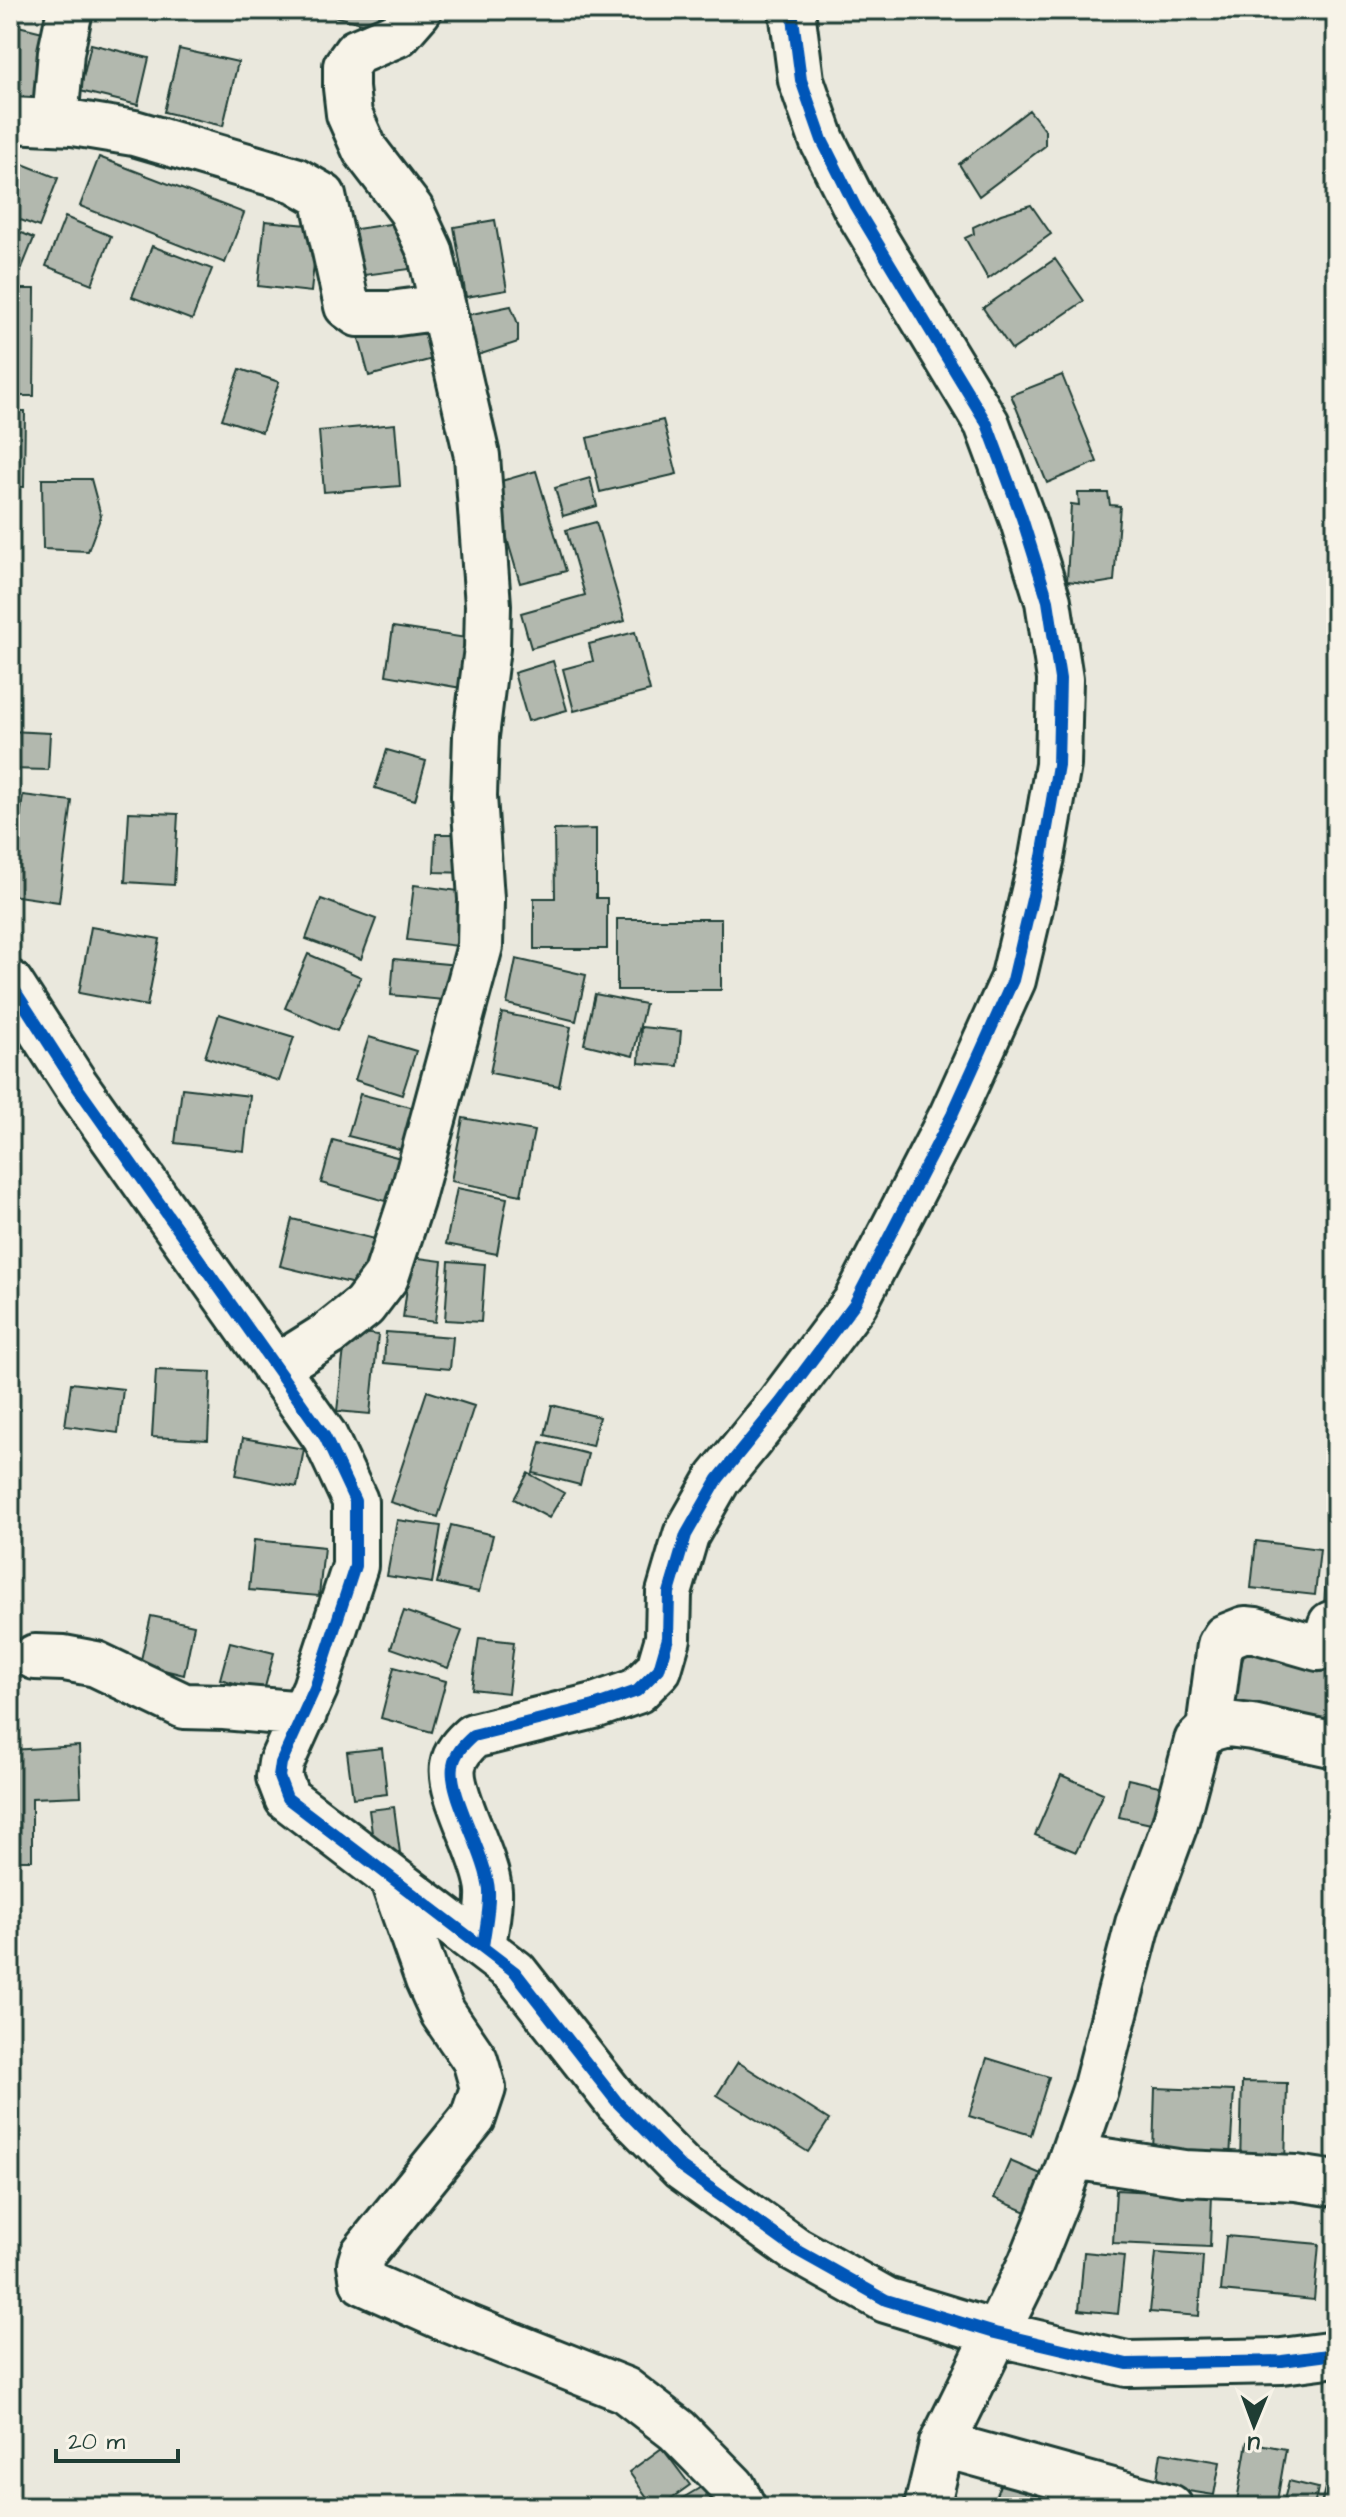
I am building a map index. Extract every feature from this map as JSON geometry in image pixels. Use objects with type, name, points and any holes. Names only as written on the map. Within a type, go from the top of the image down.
[{"type":"street","points":[[55,122],[61,52],[70,10]]},
{"type":"street","points":[[275,1368],[329,1334],[364,1306],[386,1277],[411,1201],[480,946],[481,899],[474,796],[488,605],[477,456],[430,251],[411,210],[365,150],[349,114],[346,88],[346,66],[356,52],[398,34],[419,10]]},
{"type":"street","points":[[483,1947],[489,1892],[483,1858],[456,1788],[453,1768],[461,1747],[473,1736],[594,1706],[637,1691],[659,1669],[668,1638],[669,1593],[686,1535],[718,1479],[855,1303],[952,1115],[1007,994],[1042,857],[1058,765],[1060,679],[1048,601],[1022,518],[987,424],[855,206],[822,140],[801,80],[792,10]]},
{"type":"street","points":[[10,120],[55,122],[134,133],[295,180],[323,196],[347,306],[358,314],[390,314],[443,307]]},
{"type":"street","points":[[10,983],[75,1084],[325,1437],[355,1501],[355,1566],[315,1688],[281,1763],[279,1777],[287,1798],[515,1972],[617,2102],[682,2168],[795,2249],[886,2300],[995,2333],[1127,2364],[1282,2361],[1336,2354]]},
{"type":"street","points":[[1209,1729],[1220,1645],[1225,1637],[1245,1629],[1255,1630],[1318,1648],[1325,1642],[1331,1624]]},
{"type":"street","points":[[35,1657],[96,1664],[184,1706],[304,1714]]},
{"type":"street","points":[[927,2507],[942,2444],[1031,2263],[1072,2156],[1095,2090],[1138,1924],[1175,1824],[1197,1741],[1209,1729],[1227,1724],[1336,1745]]},
{"type":"street","points":[[392,1878],[428,1980],[443,2013],[475,2060],[483,2088],[473,2118],[363,2254],[360,2264],[363,2282],[444,2318],[625,2390],[677,2430],[733,2487],[743,2507]]},
{"type":"street","points":[[1072,2156],[1184,2173],[1296,2178],[1336,2184]]},
{"type":"street","points":[[942,2444],[1170,2507]]},
{"type":"building","points":[[308,10],[392,10],[387,29]]},
{"type":"building","points":[[10,24],[51,34],[35,101],[10,95]]},
{"type":"building","points":[[91,44],[149,58],[138,105],[80,91]]},
{"type":"building","points":[[179,49],[238,62],[223,126],[164,112]]},
{"type":"building","points":[[1029,110],[1045,130],[1045,146],[979,196],[959,164]]},
{"type":"building","points":[[99,157],[244,213],[225,263],[80,206]]},
{"type":"building","points":[[10,159],[58,178],[39,227],[10,216]]},
{"type":"building","points":[[1031,205],[1051,234],[988,279],[965,238],[974,234],[973,227]]},
{"type":"building","points":[[65,217],[111,236],[92,284],[46,266]]},
{"type":"building","points":[[495,220],[507,290],[466,297],[454,227]]},
{"type":"building","points":[[265,221],[318,226],[311,292],[258,286]]},
{"type":"building","points":[[403,222],[410,269],[357,276],[350,230]]},
{"type":"building","points":[[10,228],[34,238],[19,275],[10,272]]},
{"type":"building","points":[[152,246],[212,269],[192,320],[132,297]]},
{"type":"building","points":[[1055,259],[1084,301],[1012,350],[983,308]]},
{"type":"building","points":[[10,289],[35,289],[34,396],[10,396]]},
{"type":"building","points":[[511,306],[518,324],[518,342],[469,358],[462,316]]},
{"type":"building","points":[[433,314],[444,356],[369,376],[358,335]]},
{"type":"building","points":[[240,369],[279,382],[262,432],[222,419]]},
{"type":"building","points":[[1062,375],[1097,462],[1047,483],[1011,395]]},
{"type":"building","points":[[10,411],[25,411],[24,487],[10,487]]},
{"type":"building","points":[[663,420],[677,474],[600,492],[587,438]]},
{"type":"building","points":[[395,424],[400,486],[324,492],[319,431]]},
{"type":"building","points":[[536,471],[566,571],[520,583],[491,484]]},
{"type":"building","points":[[590,478],[597,506],[563,516],[555,488]]},
{"type":"building","points":[[42,479],[91,479],[101,516],[88,551],[43,549]]},
{"type":"building","points":[[1078,493],[1108,493],[1110,505],[1120,506],[1114,581],[1095,584],[1067,581],[1071,504],[1079,505]]},
{"type":"building","points":[[596,522],[625,621],[531,648],[521,613],[585,595],[566,530]]},
{"type":"building","points":[[393,627],[480,640],[473,690],[386,675]]},
{"type":"building","points":[[635,632],[650,691],[574,711],[563,669],[593,661],[589,644]]},
{"type":"building","points":[[553,661],[567,710],[528,721],[514,673]]},
{"type":"building","points":[[10,731],[50,733],[48,770],[10,769]]},
{"type":"building","points":[[387,750],[426,761],[415,800],[375,788]]},
{"type":"building","points":[[23,795],[72,801],[59,902],[10,895]]},
{"type":"building","points":[[129,812],[178,814],[174,885],[125,882]]},
{"type":"building","points":[[596,829],[596,898],[607,898],[607,949],[534,949],[534,898],[555,898],[554,830]]},
{"type":"building","points":[[436,834],[470,834],[470,873],[434,872]]},
{"type":"building","points":[[414,885],[474,893],[466,947],[407,940]]},
{"type":"building","points":[[321,899],[376,919],[361,959],[306,939]]},
{"type":"building","points":[[617,919],[721,919],[721,990],[617,990]]},
{"type":"building","points":[[91,927],[160,939],[147,1006],[79,993]]},
{"type":"building","points":[[308,954],[361,977],[337,1031],[285,1008]]},
{"type":"building","points":[[394,959],[458,965],[454,1001],[391,995]]},
{"type":"building","points":[[516,959],[586,975],[576,1021],[507,1004]]},
{"type":"building","points":[[595,994],[645,1004],[633,1056],[584,1044]]},
{"type":"building","points":[[502,1013],[571,1027],[559,1086],[490,1073]]},
{"type":"building","points":[[219,1014],[294,1037],[279,1081],[205,1057]]},
{"type":"building","points":[[641,1027],[681,1031],[678,1066],[639,1063]]},
{"type":"building","points":[[369,1037],[416,1051],[402,1095],[355,1080]]},
{"type":"building","points":[[182,1088],[250,1096],[244,1151],[175,1143]]},
{"type":"building","points":[[360,1094],[430,1112],[419,1154],[348,1136]]},
{"type":"building","points":[[463,1118],[534,1131],[521,1195],[451,1181]]},
{"type":"building","points":[[333,1140],[408,1160],[396,1204],[321,1183]]},
{"type":"building","points":[[457,1188],[507,1198],[497,1254],[446,1244]]},
{"type":"building","points":[[292,1219],[379,1240],[367,1287],[280,1266]]},
{"type":"building","points":[[411,1257],[442,1261],[435,1322],[403,1318]]},
{"type":"building","points":[[449,1261],[485,1264],[481,1322],[445,1320]]},
{"type":"building","points":[[346,1331],[378,1335],[370,1414],[337,1411]]},
{"type":"building","points":[[386,1332],[453,1337],[450,1369],[384,1363]]},
{"type":"building","points":[[156,1370],[211,1372],[208,1440],[152,1437]]},
{"type":"building","points":[[71,1383],[123,1389],[118,1433],[65,1426]]},
{"type":"building","points":[[427,1391],[474,1406],[438,1517],[390,1502]]},
{"type":"building","points":[[552,1405],[599,1417],[592,1446],[545,1435]]},
{"type":"building","points":[[243,1438],[304,1449],[297,1487],[236,1475]]},
{"type":"building","points":[[541,1442],[588,1454],[580,1485],[533,1473]]},
{"type":"building","points":[[528,1473],[564,1493],[549,1518],[514,1499]]},
{"type":"building","points":[[397,1520],[441,1526],[432,1583],[387,1576]]},
{"type":"building","points":[[451,1525],[493,1535],[479,1592],[437,1583]]},
{"type":"building","points":[[254,1540],[324,1547],[319,1596],[249,1590]]},
{"type":"building","points":[[1256,1541],[1320,1549],[1315,1595],[1251,1588]]},
{"type":"building","points":[[1328,1545],[1336,1546],[1336,1607],[1324,1606]]},
{"type":"building","points":[[404,1611],[462,1631],[448,1668],[391,1648]]},
{"type":"building","points":[[151,1616],[194,1625],[184,1675],[140,1664]]},
{"type":"building","points":[[479,1638],[514,1642],[508,1693],[472,1689]]},
{"type":"building","points":[[230,1642],[274,1653],[264,1691],[220,1679]]},
{"type":"building","points":[[1246,1645],[1336,1667],[1336,1726],[1233,1701]]},
{"type":"building","points":[[394,1667],[446,1681],[432,1732],[381,1718]]},
{"type":"building","points":[[79,1746],[81,1796],[32,1798],[32,1860],[10,1860],[10,1750]]},
{"type":"building","points":[[382,1748],[387,1794],[353,1798],[347,1752]]},
{"type":"building","points":[[1061,1775],[1103,1793],[1076,1852],[1035,1835]]},
{"type":"building","points":[[1128,1779],[1168,1788],[1160,1826],[1119,1817]]},
{"type":"building","points":[[394,1807],[400,1853],[375,1856],[369,1810]]},
{"type":"building","points":[[987,2058],[1049,2077],[1031,2135],[969,2116]]},
{"type":"building","points":[[738,2062],[829,2120],[808,2152],[717,2095]]},
{"type":"building","points":[[1242,2082],[1287,2083],[1285,2167],[1240,2166]]},
{"type":"building","points":[[1155,2088],[1234,2091],[1230,2158],[1153,2154]]},
{"type":"building","points":[[1010,2161],[1058,2181],[1043,2219],[994,2198]]},
{"type":"building","points":[[1116,2190],[1212,2195],[1210,2247],[1113,2243]]},
{"type":"building","points":[[1226,2236],[1319,2244],[1314,2300],[1221,2291]]},
{"type":"building","points":[[1084,2252],[1124,2256],[1118,2314],[1079,2310]]},
{"type":"building","points":[[1156,2253],[1203,2256],[1199,2316],[1150,2312]]},
{"type":"building","points":[[1247,2442],[1286,2449],[1276,2507],[1236,2507]]},
{"type":"building","points":[[662,2448],[690,2485],[659,2507],[654,2507],[629,2472]]},
{"type":"building","points":[[1161,2452],[1220,2462],[1214,2495],[1156,2486]]},
{"type":"building","points":[[1334,2455],[1336,2507],[1320,2507]]},
{"type":"building","points":[[1009,2463],[1051,2480],[1040,2507],[991,2507]]},
{"type":"building","points":[[1055,2481],[1111,2507],[1046,2507]]},
{"type":"building","points":[[1289,2481],[1318,2488],[1314,2507],[1282,2507]]},
{"type":"building","points":[[703,2486],[716,2507],[679,2507],[676,2502]]},
{"type":"cycle path","points":[[483,1947],[489,1891],[482,1861],[456,1792],[453,1778],[456,1757],[473,1736],[594,1706],[637,1691],[659,1669],[668,1638],[669,1593],[686,1535],[718,1479],[855,1303],[952,1115],[1013,980],[1042,857],[1058,765],[1060,679],[1048,601],[1022,518],[987,424],[855,206],[822,140],[801,80],[792,10]]},
{"type":"cycle path","points":[[10,983],[75,1084],[325,1437],[355,1501],[355,1566],[315,1688],[281,1763],[279,1777],[287,1798],[515,1972],[617,2102],[682,2168],[795,2249],[886,2300],[995,2333],[1127,2364],[1282,2361],[1336,2354]]}]
